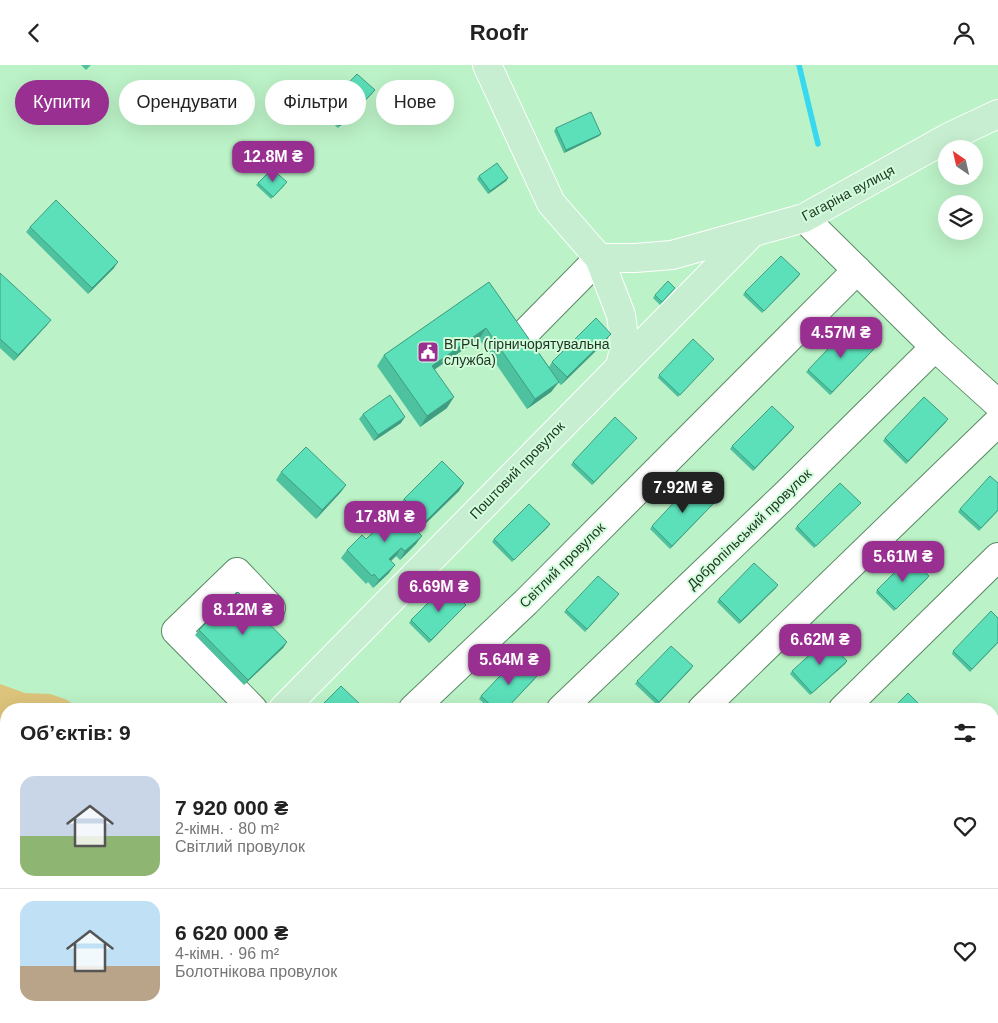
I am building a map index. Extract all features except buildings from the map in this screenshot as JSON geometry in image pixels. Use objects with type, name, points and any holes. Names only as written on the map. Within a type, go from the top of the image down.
[{"type":"main road","points":[[487,65],[550,203],[599,258],[621,315],[625,346],[620,366]]},
{"type":"main road","name":"Гагаріна вулиця","points":[[599,258],[672,255],[804,218],[949,137],[998,114]]},
{"type":"main road","name":"Поштовий провулок","points":[[290,703],[752,233]]},
{"type":"street","points":[[804,218],[935,347],[998,404]]},
{"type":"street","points":[[528,331],[599,258]]},
{"type":"street","name":"Світлий провулок","points":[[419,703],[526,602],[857,270]]},
{"type":"street","name":"Добропільський провулок","points":[[568,703],[785,495],[935,347]]},
{"type":"street","points":[[708,703],[998,422]]},
{"type":"street","points":[[849,703],[998,557]]},
{"type":"street","points":[[247,703],[176,631],[237,572],[271,608]]},
{"type":"shaded area","points":[[0,684],[25,693],[50,694],[72,703],[0,703]]},
{"type":"waterway","points":[[799,65],[818,144]]},
{"type":"place","name":"ВГРЧ (гірничорятувальна служба)","points":[[428,352]]}]
